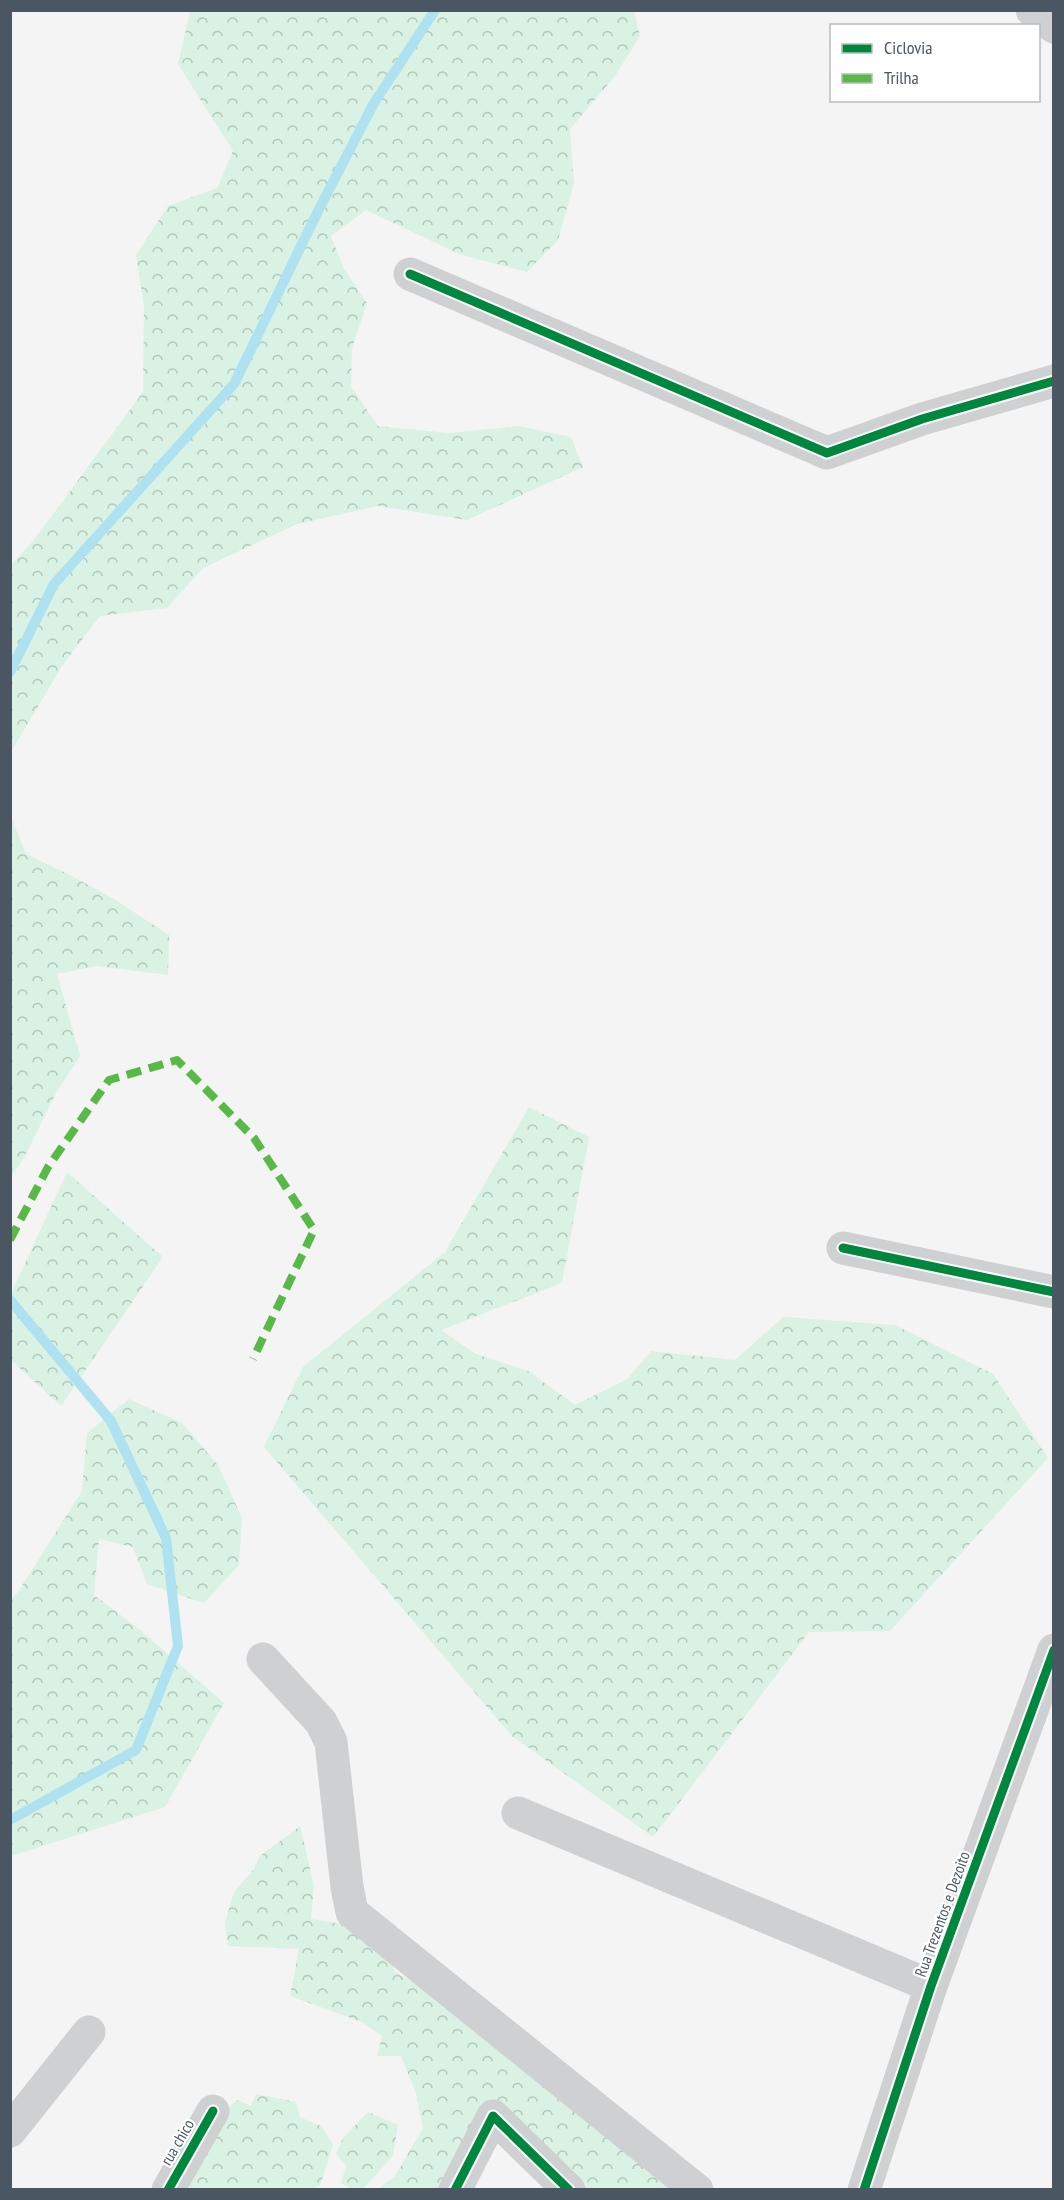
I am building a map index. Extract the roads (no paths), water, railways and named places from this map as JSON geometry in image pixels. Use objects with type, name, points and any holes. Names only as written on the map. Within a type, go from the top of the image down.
[{"type":"street","points":[[1032,10],[1053,27]]},
{"type":"street","points":[[410,274],[827,453],[922,419],[1053,381]]},
{"type":"street","points":[[843,1248],[1053,1292]]},
{"type":"street","name":"Rua Trezentos e Dezoito","points":[[864,2190],[931,1986],[1053,1650]]},
{"type":"street","points":[[263,1659],[321,1722],[331,1742],[347,1887],[352,1912],[697,2190]]},
{"type":"street","points":[[518,1813],[931,1986]]},
{"type":"street","points":[[10,2132],[89,2032]]},
{"type":"street","name":"rua chico","points":[[168,2190],[213,2111]]},
{"type":"street","points":[[455,2190],[493,2116],[568,2190]]},
{"type":"waterway","points":[[10,672],[54,584],[234,384],[319,209],[374,103],[435,10]]},
{"type":"waterway","points":[[10,1300],[111,1421],[166,1538],[178,1646],[136,1750],[10,1820]]}]
